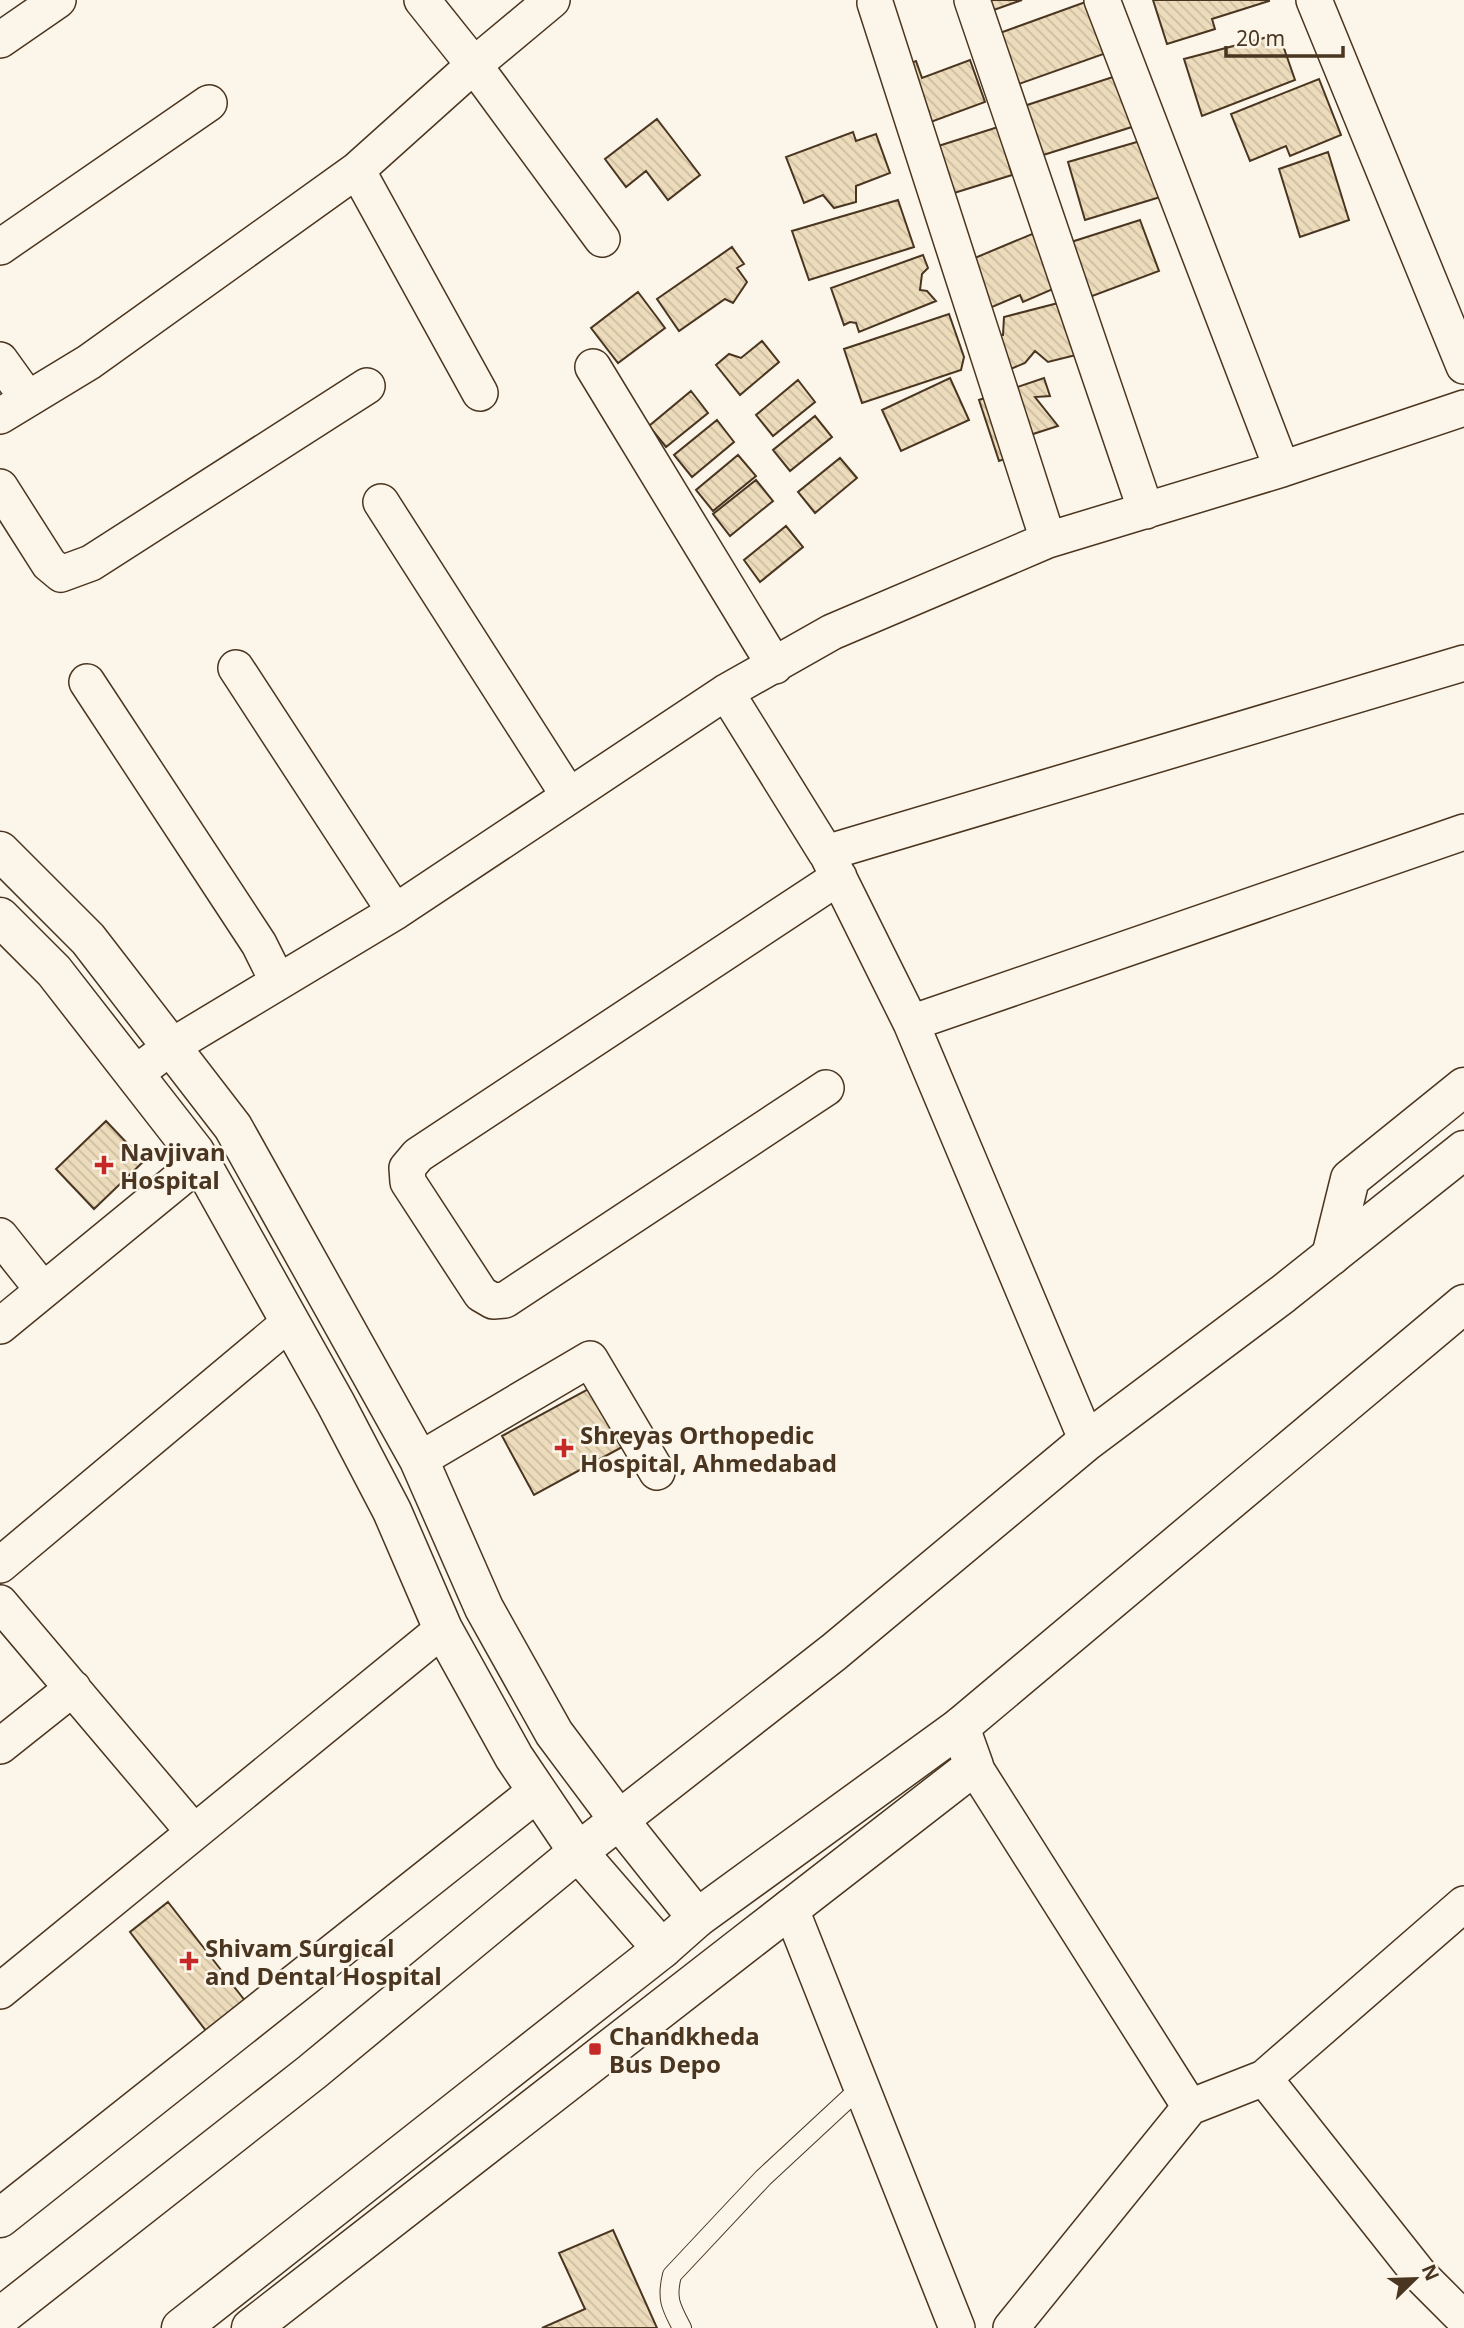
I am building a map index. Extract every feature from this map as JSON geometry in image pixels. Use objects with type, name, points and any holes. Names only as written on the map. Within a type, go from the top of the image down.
[{"type":"main road","points":[[0,851],[88,939],[233,1127],[419,1460],[484,1608],[554,1733],[697,1918]]},
{"type":"main road","points":[[0,917],[54,971],[200,1162],[392,1511],[443,1629],[514,1757],[578,1852],[662,1948]]},
{"type":"main road","points":[[1331,1256],[1350,1179],[1464,1087]]},
{"type":"main road","points":[[0,2318],[312,2072],[578,1852],[834,1652],[1087,1441],[1331,1256],[1464,1150]]},
{"type":"main road","points":[[181,2328],[697,1918],[960,1727],[1464,1304]]},
{"type":"main road","points":[[251,2328],[974,1766],[960,1727]]},
{"type":"main road","points":[[0,2218],[537,1792]]},
{"type":"street","points":[[0,40],[58,0]]},
{"type":"street","points":[[422,0],[474,65],[602,239]]},
{"type":"street","points":[[0,360],[14,408],[89,362],[357,170],[474,65],[552,0]]},
{"type":"street","points":[[972,0],[1146,511]]},
{"type":"street","points":[[1102,0],[1282,469]]},
{"type":"street","points":[[1314,0],[1464,366]]},
{"type":"street","points":[[875,3],[1048,540]]},
{"type":"street","points":[[0,247],[209,103]]},
{"type":"street","points":[[357,170],[480,393]]},
{"type":"street","points":[[593,367],[775,666]]},
{"type":"street","points":[[0,487],[49,564],[61,574],[67,573],[91,563],[367,386]]},
{"type":"street","points":[[135,1074],[172,1046],[395,912],[726,692],[832,632],[1048,540],[1282,469],[1464,408]]},
{"type":"street","points":[[381,502],[569,796]]},
{"type":"street","points":[[826,1088],[505,1300],[493,1301],[481,1294],[408,1182],[407,1168],[418,1156],[832,865],[1464,663]]},
{"type":"street","points":[[236,668],[395,912]]},
{"type":"street","points":[[88,682],[259,944],[278,982]]},
{"type":"street","points":[[726,692],[832,865],[911,1023],[1087,1441]]},
{"type":"street","points":[[911,1023],[1464,832]]},
{"type":"street","points":[[0,1326],[200,1162]]},
{"type":"street","points":[[0,1236],[43,1290]]},
{"type":"street","points":[[0,1565],[290,1322]]},
{"type":"street","points":[[419,1460],[590,1359],[657,1472]]},
{"type":"street","points":[[0,1602],[193,1831]]},
{"type":"street","points":[[0,1991],[443,1629]]},
{"type":"street","points":[[0,1746],[73,1688]]},
{"type":"street","points":[[974,1766],[1190,2107]]},
{"type":"street","points":[[1011,2328],[1190,2107],[1264,2078],[1464,1904]]},
{"type":"street","points":[[790,1907],[957,2328]]},
{"type":"street","points":[[1264,2078],[1420,2275],[1464,2319]]},
{"type":"lane","points":[[682,2328],[668,2292],[672,2275],[763,2178],[861,2087]]},
{"type":"building","points":[[988,0],[1022,0],[991,11]]},
{"type":"building","points":[[1091,0],[1112,51],[1016,85],[997,34]]},
{"type":"building","points":[[1153,0],[1269,1],[1212,19],[1215,29],[1167,44]]},
{"type":"building","points":[[1279,34],[1295,80],[1202,116],[1184,59]]},
{"type":"building","points":[[970,60],[985,102],[909,130],[888,72],[916,61],[922,78]]},
{"type":"building","points":[[1119,75],[1135,126],[1037,157],[1021,107]]},
{"type":"building","points":[[1319,79],[1341,135],[1290,156],[1286,146],[1250,161],[1231,114]]},
{"type":"building","points":[[657,119],[700,175],[668,200],[646,171],[626,187],[605,159]]},
{"type":"building","points":[[998,127],[1012,175],[925,202],[910,155]]},
{"type":"building","points":[[853,132],[856,141],[876,134],[890,173],[856,186],[856,202],[834,208],[823,195],[804,203],[786,157]]},
{"type":"building","points":[[1154,137],[1170,194],[1085,220],[1068,162]]},
{"type":"building","points":[[1328,152],[1349,220],[1300,237],[1279,169]]},
{"type":"building","points":[[898,200],[914,247],[809,280],[792,231]]},
{"type":"building","points":[[1140,220],[1159,271],[1087,298],[1068,243]]},
{"type":"building","points":[[1037,232],[1060,286],[1023,302],[1020,295],[978,313],[958,265]]},
{"type":"building","points":[[732,247],[744,264],[737,268],[747,282],[733,303],[725,299],[679,331],[657,299]]},
{"type":"building","points":[[923,255],[928,268],[922,274],[920,290],[927,291],[936,301],[859,332],[856,323],[844,325],[831,288]]},
{"type":"building","points":[[638,292],[665,328],[618,363],[591,328]]},
{"type":"building","points":[[1066,301],[1080,354],[1048,362],[1035,351],[1025,363],[994,376],[978,334],[1003,335],[1004,317]]},
{"type":"building","points":[[949,314],[964,357],[961,370],[862,403],[844,349]]},
{"type":"building","points":[[762,341],[779,362],[740,395],[716,365],[729,354],[741,358]]},
{"type":"building","points":[[950,378],[969,420],[901,451],[882,410]]},
{"type":"building","points":[[1044,378],[1050,396],[1035,397],[1058,426],[1027,436],[1032,449],[999,461],[979,400]]},
{"type":"building","points":[[798,380],[815,402],[773,436],[756,415]]},
{"type":"building","points":[[691,391],[708,413],[666,447],[649,426]]},
{"type":"building","points":[[815,416],[832,437],[790,471],[773,450]]},
{"type":"building","points":[[717,420],[734,442],[692,477],[674,455]]},
{"type":"building","points":[[738,455],[756,476],[713,511],[696,490]]},
{"type":"building","points":[[840,458],[857,478],[815,513],[798,492]]},
{"type":"building","points":[[756,480],[773,501],[730,536],[713,514]]},
{"type":"building","points":[[786,526],[803,547],[760,582],[744,560]]},
{"type":"building","points":[[106,1121],[144,1161],[94,1209],[56,1169]]},
{"type":"building","points":[[592,1387],[624,1446],[534,1495],[502,1436]]},
{"type":"building","points":[[168,1902],[246,2002],[207,2032],[130,1932]]},
{"type":"building","points":[[613,2230],[657,2328],[542,2328],[585,2309],[559,2253]]},
{"type":"place","name":"Navjivan Hospital","points":[[104,1165]]},
{"type":"place","name":"Shreyas Orthopedic Hospital, Ahmedabad","points":[[564,1448]]},
{"type":"place","name":"Shivam Surgical and Dental Hospital","points":[[189,1961]]},
{"type":"place","name":"Chandkheda Bus Depo","points":[[595,2049]]}]
